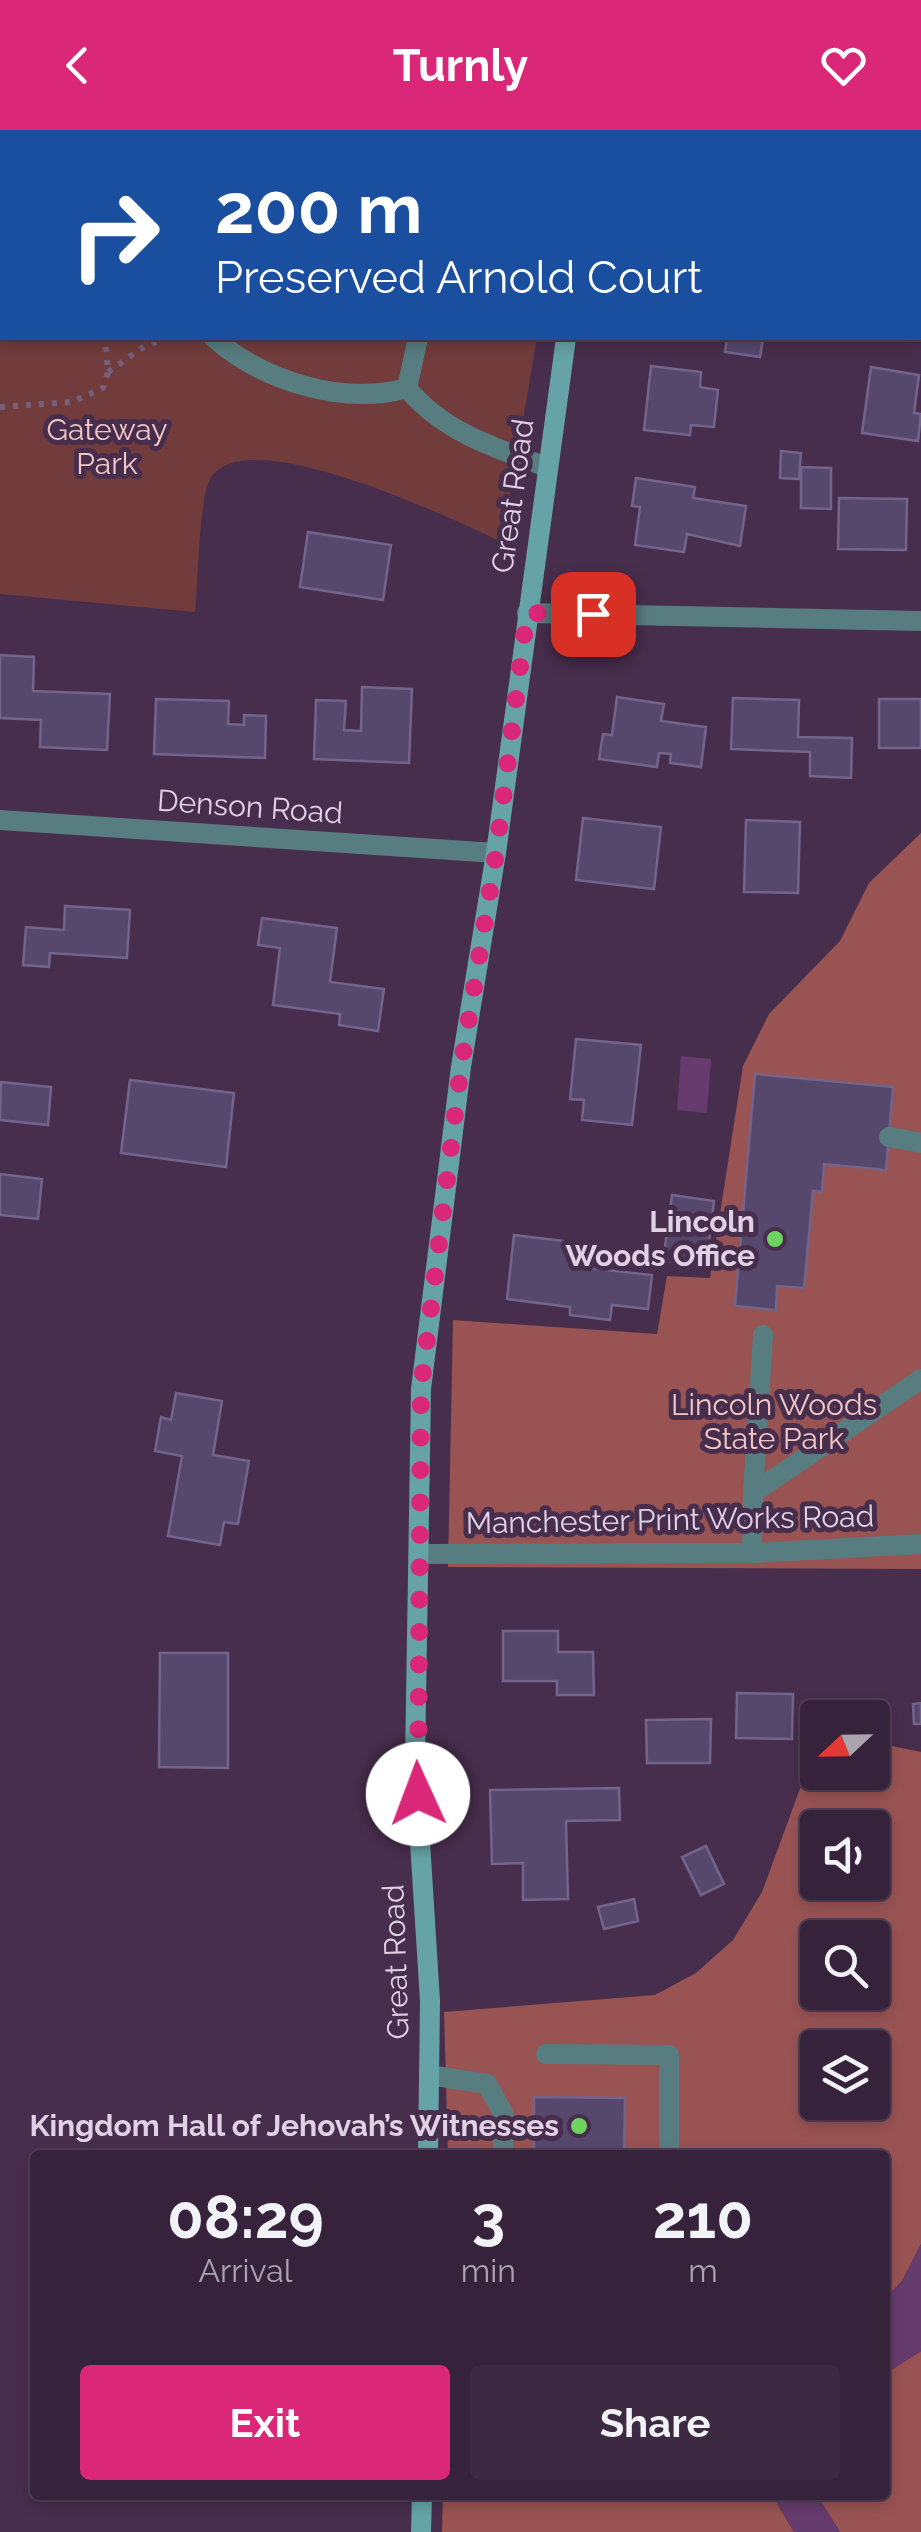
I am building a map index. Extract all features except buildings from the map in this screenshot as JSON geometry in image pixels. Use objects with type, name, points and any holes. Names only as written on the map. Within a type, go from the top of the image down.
[{"type":"main road","name":"Great Road","points":[[428,2150],[430,2001],[416,1762],[418,1470],[425,1352],[463,1049],[496,854],[566,340]]},
{"type":"main road","points":[[421,2532],[422,2500]]},
{"type":"street","points":[[217,340],[268,373],[323,390],[368,395],[406,388]]},
{"type":"street","points":[[406,388],[418,340]]},
{"type":"street","points":[[406,388],[422,406],[456,430],[547,468]]},
{"type":"street","points":[[527,613],[921,620]]},
{"type":"street","name":"Denson Road","points":[[0,820],[496,854]]},
{"type":"street","points":[[888,1136],[921,1143]]},
{"type":"street","points":[[752,1553],[763,1335]]},
{"type":"street","points":[[753,1493],[921,1379]]},
{"type":"street","name":"Manchester Print Works Road","points":[[419,1554],[752,1553],[921,1544]]},
{"type":"street","points":[[546,2054],[669,2054],[670,2150]]},
{"type":"street","points":[[429,2075],[487,2084],[503,2112],[503,2150]]},
{"type":"path","points":[[0,407],[72,402],[103,388],[108,372],[105,340]]},
{"type":"path","points":[[108,372],[142,348],[161,340]]},
{"type":"green space","name":"Gateway Park","points":[[0,340],[537,340],[502,542],[349,479],[261,460],[228,464],[209,481],[201,525],[195,612],[0,594]]},
{"type":"green space","name":"Lincoln Woods State Park","points":[[921,833],[921,1569],[448,1567],[453,1320],[657,1334],[667,1276],[710,1278],[743,1066],[769,1014],[840,941],[869,883]]},
{"type":"green space","points":[[890,1746],[921,1752],[921,2244],[902,2281],[890,2294],[890,2150],[448,2150],[444,2012],[655,1995],[696,1973],[733,1940],[762,1892],[800,1789],[890,1790]]},
{"type":"green space","points":[[921,2351],[921,2532],[840,2532],[820,2500],[890,2500],[890,2371]]},
{"type":"green space","points":[[443,2500],[775,2500],[794,2532],[442,2532]]},
{"type":"shaded area","points":[[681,1056],[711,1059],[707,1113],[677,1110]]},
{"type":"shaded area","points":[[921,2244],[921,2351],[890,2371],[890,2294],[902,2281]]},
{"type":"shaded area","points":[[775,2500],[820,2500],[840,2532],[794,2532]]},
{"type":"place","name":"Lincoln Woods Office","points":[[775,1239]]},
{"type":"place","name":"Kingdom Hall of Jehovah’s Witnesses","points":[[579,2126]]},
{"type":"route","points":[[418,1794],[421,1388],[461,1067],[496,854],[527,613],[593,614]]}]
